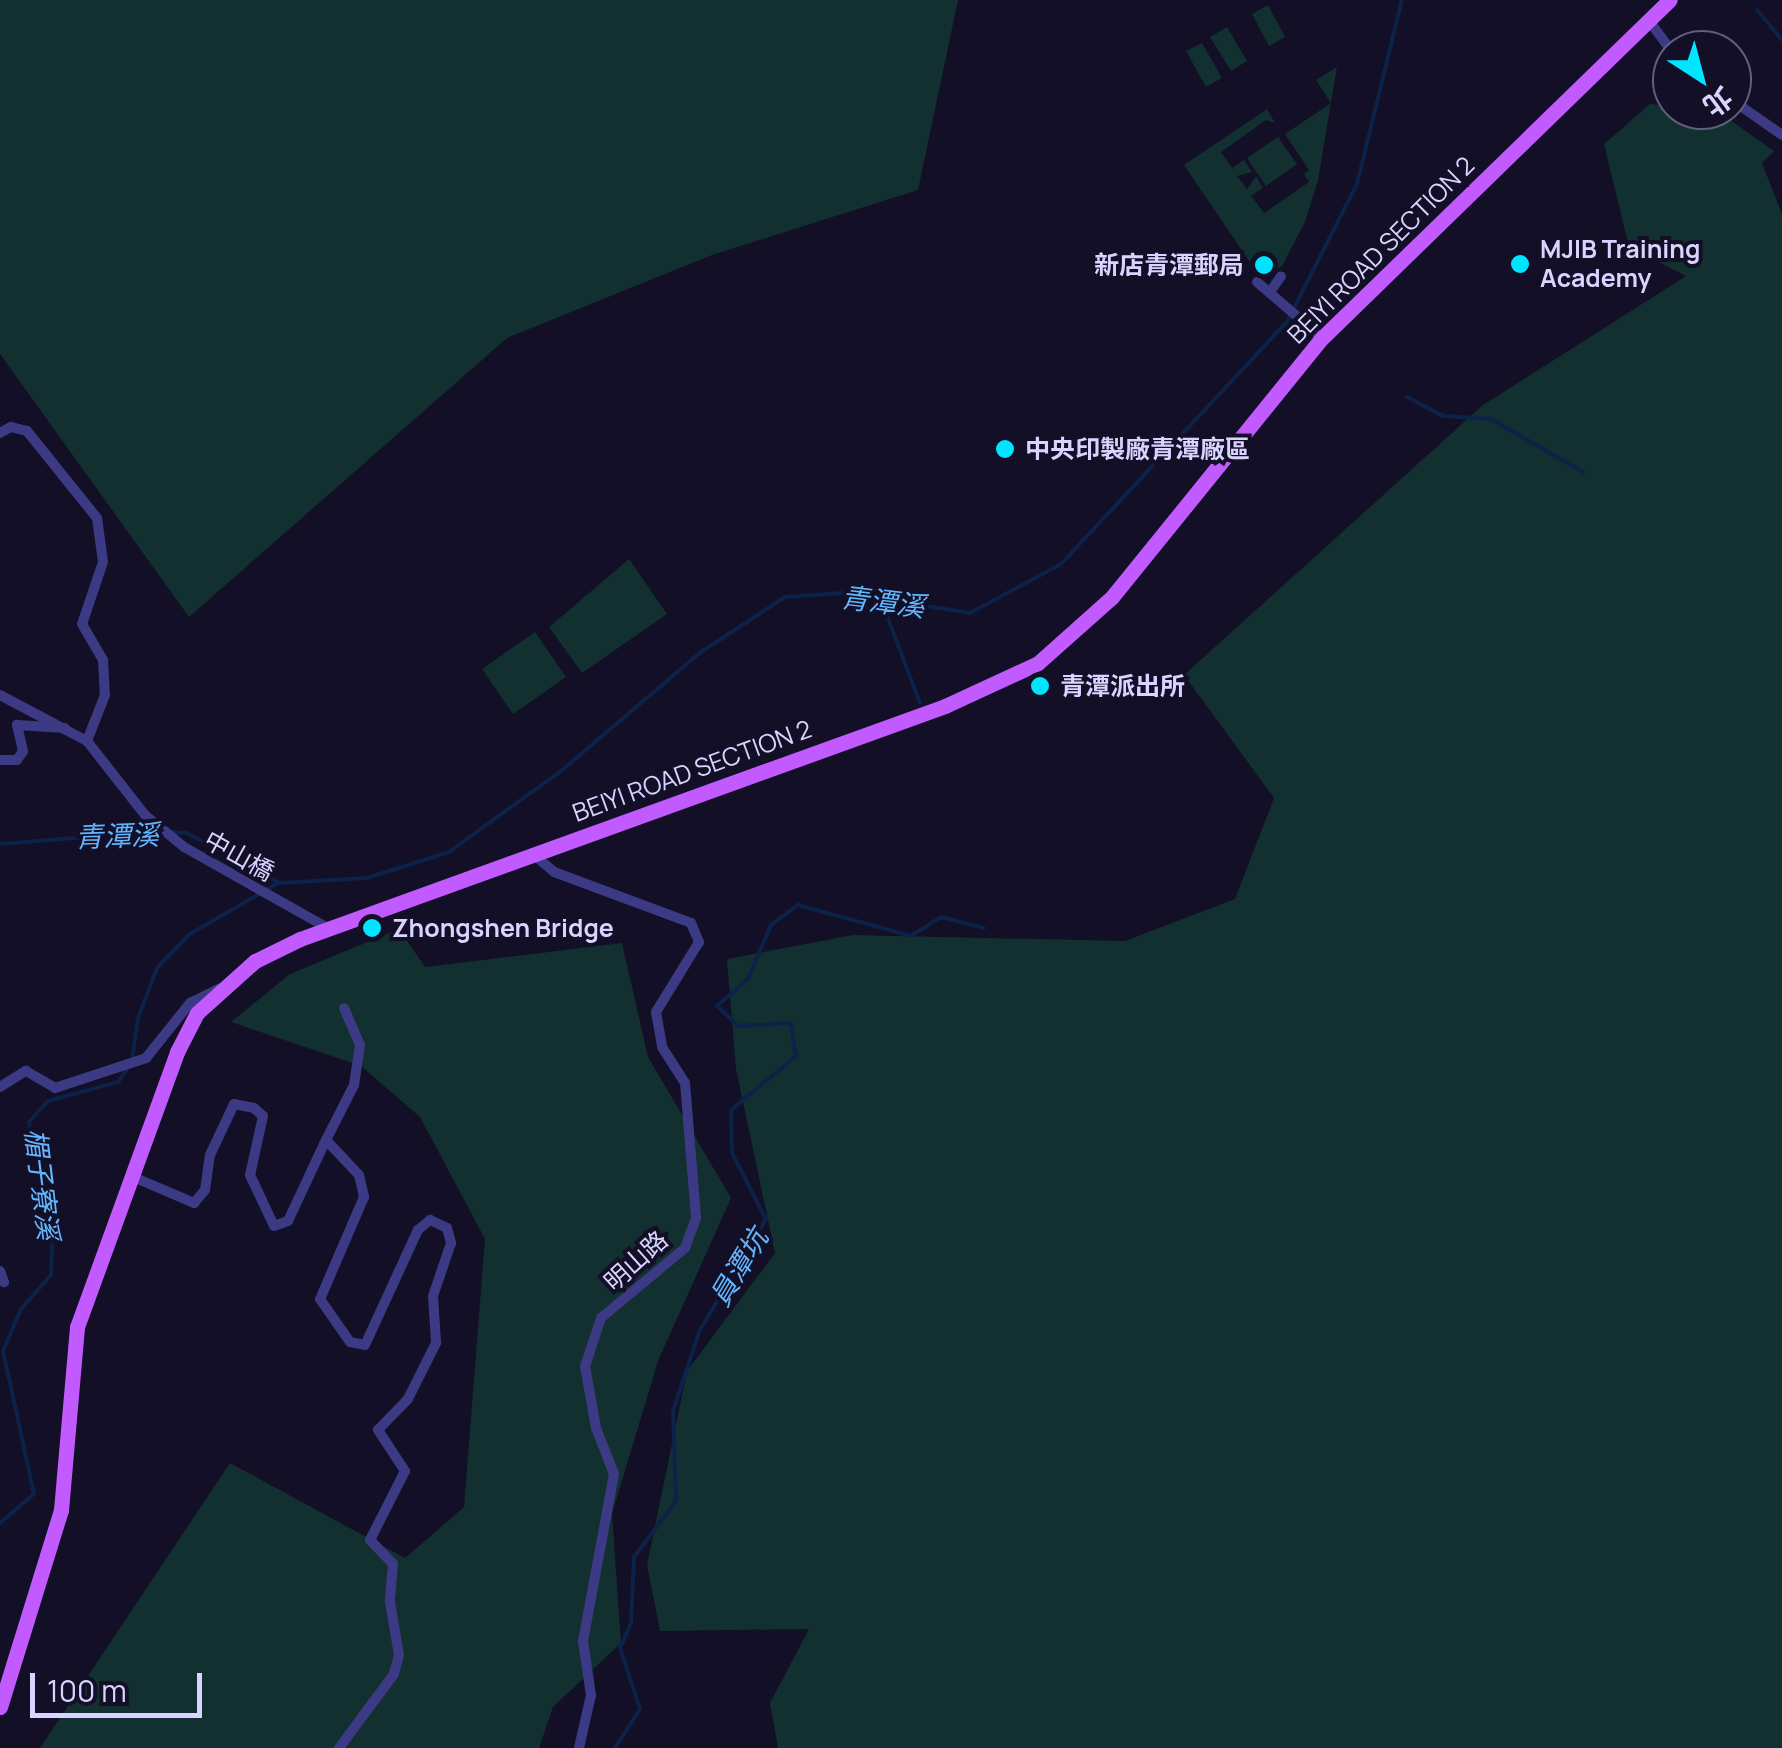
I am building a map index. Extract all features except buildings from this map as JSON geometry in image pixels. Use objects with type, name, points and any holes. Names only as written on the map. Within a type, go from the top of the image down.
[{"type":"main road","name":"BEIYI ROAD SECTION 2","points":[[0,1707],[61,1510],[76,1327],[177,1052],[198,1013],[222,988],[265,954],[329,928],[944,706],[1038,664],[1112,598],[1318,333],[1670,0]]},
{"type":"street","points":[[1649,20],[1657,30]]},
{"type":"street","points":[[1752,114],[1782,136]]},
{"type":"street","points":[[1274,295],[1282,276]]},
{"type":"street","points":[[1257,282],[1318,333]]},
{"type":"street","points":[[0,432],[11,427],[27,431],[97,518],[103,562],[82,624],[102,660],[105,695],[88,741]]},
{"type":"street","name":"中山橋","points":[[0,695],[88,741],[118,783],[175,842],[329,928]]},
{"type":"street","points":[[0,760],[18,760],[24,752],[17,726],[71,729]]},
{"type":"street","name":"明山路","points":[[534,855],[560,874],[692,923],[699,942],[656,1012],[662,1047],[685,1083],[696,1218],[685,1248],[601,1318],[585,1366],[596,1428],[614,1474],[583,1641],[590,1694],[579,1748]]},
{"type":"street","points":[[0,1088],[26,1070],[55,1088],[146,1058],[190,1002],[222,988]]},
{"type":"street","points":[[130,1176],[194,1203],[205,1190],[210,1154],[234,1104],[254,1108],[263,1116],[250,1175],[274,1226],[288,1221],[354,1084],[360,1045],[344,1008]]},
{"type":"street","points":[[326,1140],[359,1175],[364,1197],[320,1299],[350,1342],[365,1345],[373,1333],[418,1230],[430,1220],[448,1228],[451,1243],[434,1296],[436,1344],[408,1399],[378,1430],[405,1472],[370,1540],[394,1564],[390,1602],[399,1655],[394,1674],[339,1748]]},
{"type":"green space","points":[[0,0],[958,0],[918,190],[712,255],[507,338],[189,617],[0,354]]},
{"type":"green space","points":[[1268,5],[1285,37],[1269,46],[1252,14]]},
{"type":"green space","points":[[1227,27],[1247,61],[1231,71],[1210,37]]},
{"type":"green space","points":[[1202,43],[1222,78],[1206,87],[1186,51]]},
{"type":"green space","points":[[1337,67],[1331,103],[1316,80]]},
{"type":"green space","points":[[1331,103],[1318,180],[1305,222],[1282,266],[1274,272],[1265,257],[1256,262],[1267,277],[1260,277],[1184,165],[1267,109],[1275,123],[1266,120],[1221,152],[1232,168],[1244,160],[1252,172],[1237,176],[1247,189],[1256,176],[1263,188],[1251,196],[1264,213],[1309,182],[1304,174],[1309,170],[1285,134]]},
{"type":"green space","points":[[1650,104],[1652,130],[1744,130],[1774,151],[1762,163],[1782,214],[1782,1748],[778,1748],[770,1703],[809,1629],[660,1631],[647,1565],[687,1371],[775,1253],[736,1069],[727,959],[853,935],[1125,941],[1235,899],[1274,798],[1184,675],[1483,405],[1686,276],[1629,247],[1604,144]]},
{"type":"green space","points":[[1278,137],[1297,164],[1266,186],[1247,158]]},
{"type":"green space","points":[[629,559],[667,614],[582,673],[549,627]]},
{"type":"green space","points":[[535,632],[566,677],[513,714],[482,669]]},
{"type":"green space","points":[[399,929],[425,967],[622,943],[648,1057],[731,1198],[658,1361],[612,1514],[621,1643],[553,1707],[539,1748],[40,1748],[230,1463],[405,1558],[464,1507],[485,1239],[420,1117],[361,1066],[231,1022],[290,974]]},
{"type":"waterway","name":"青潭溪","points":[[169,832],[187,833],[279,883],[367,878],[449,852],[561,771],[701,652],[785,597],[843,593],[970,613],[1061,564],[1287,322],[1357,184],[1402,0]]},
{"type":"waterway","points":[[1757,10],[1782,40]]},
{"type":"waterway","points":[[1407,397],[1443,416],[1491,419],[1583,472]]},
{"type":"waterway","name":"員潭坑","points":[[881,600],[920,703]]},
{"type":"waterway","name":"青潭溪","points":[[0,844],[160,831]]},
{"type":"waterway","name":"楣子寮溪","points":[[132,1060],[138,1018],[157,968],[190,934],[278,883]]},
{"type":"waterway","name":"員潭坑","points":[[615,1748],[640,1709],[620,1648],[631,1623],[634,1557],[676,1501],[673,1411],[700,1330],[766,1219],[732,1153],[731,1110],[796,1056],[791,1023],[738,1026],[717,1006],[748,979],[771,925],[798,905],[911,936],[941,917],[984,928]]},
{"type":"waterway","name":"楣子寮溪","points":[[0,1523],[34,1494],[3,1351],[21,1309],[51,1275],[52,1239],[29,1122],[48,1101],[118,1082],[127,1069]]},
{"type":"place","name":"MJIB Training Academy","points":[[1520,264]]},
{"type":"place","name":"新店青潭郵局","points":[[1264,265]]},
{"type":"place","name":"中央印製廠青潭廠區","points":[[1005,449]]},
{"type":"place","name":"青潭派出所","points":[[1040,686]]},
{"type":"place","name":"Zhongshen Bridge","points":[[372,928]]}]
